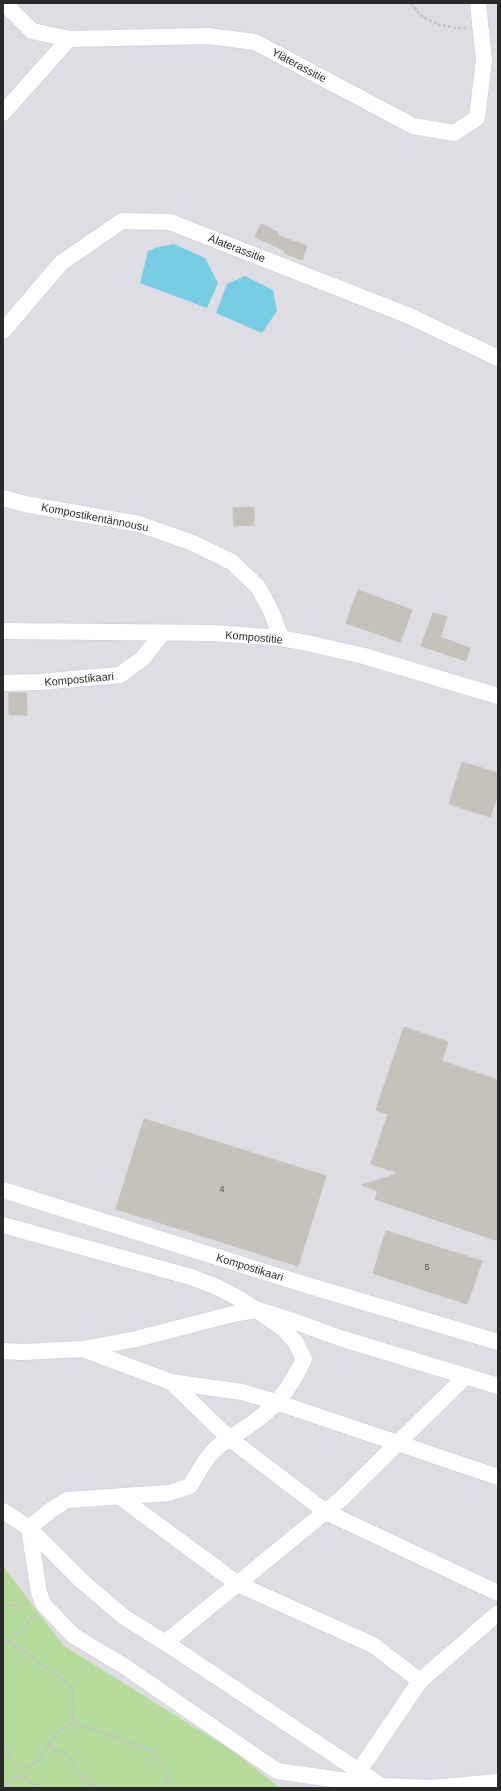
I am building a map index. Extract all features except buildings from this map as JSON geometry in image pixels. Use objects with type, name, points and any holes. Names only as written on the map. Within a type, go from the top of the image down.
[{"type":"street","name":"Yläterassitie","points":[[4,3],[32,30],[69,39],[208,36],[255,42],[413,126],[454,133],[477,118],[484,60],[478,3]]},
{"type":"street","points":[[3,113],[69,39]]},
{"type":"street","name":"Alaterassitie","points":[[3,331],[61,263],[122,221],[170,222],[407,315],[498,358]]},
{"type":"street","name":"Kompostikentännousu","points":[[3,498],[25,504],[139,524],[193,543],[232,562],[258,587],[271,611],[280,638]]},
{"type":"street","name":"Kompostitie","points":[[3,631],[214,634],[280,638],[364,656],[498,696]]},
{"type":"street","name":"Kompostikaari","points":[[3,683],[39,682],[120,675],[143,658],[162,634]]},
{"type":"street","name":"Kompostikaari","points":[[3,1190],[292,1280],[498,1342]]},
{"type":"street","points":[[3,1225],[191,1277],[217,1287],[258,1310],[283,1328],[296,1343],[304,1359],[292,1383],[276,1402],[269,1409],[218,1447],[202,1466],[190,1486],[169,1493],[67,1500],[51,1510],[29,1528]]},
{"type":"street","points":[[3,1351],[22,1352],[83,1349],[136,1339],[237,1313],[258,1310],[340,1338],[498,1386]]},
{"type":"street","points":[[83,1349],[171,1382],[242,1392],[276,1402],[399,1442],[498,1477]]},
{"type":"street","points":[[166,1643],[341,1500],[466,1376]]},
{"type":"street","points":[[171,1382],[230,1439],[326,1512],[498,1594]]},
{"type":"street","points":[[120,1497],[238,1584],[372,1645],[420,1681]]},
{"type":"street","points":[[3,1511],[29,1528],[83,1582],[124,1617],[166,1643],[382,1786]]},
{"type":"street","points":[[3,1521],[29,1528]]},
{"type":"street","points":[[29,1528],[42,1599],[74,1636],[124,1666],[277,1771],[382,1786],[432,1788],[498,1782]]},
{"type":"street","points":[[359,1771],[420,1681],[498,1613]]},
{"type":"path","points":[[411,3],[423,17],[434,22],[459,29],[480,26]]},
{"type":"path","points":[[3,1604],[21,1606],[42,1599]]},
{"type":"path","points":[[3,1642],[9,1641],[42,1599]]},
{"type":"path","points":[[9,1641],[73,1687],[73,1722]]},
{"type":"path","points":[[3,1744],[13,1762],[26,1767],[39,1760],[58,1731],[73,1722]]},
{"type":"path","points":[[73,1722],[155,1752],[165,1769],[168,1788]]},
{"type":"path","points":[[48,1746],[70,1756],[78,1773],[99,1788]]},
{"type":"path","points":[[3,1786],[13,1777],[23,1776],[38,1788]]},
{"type":"shaded area","points":[[3,3],[498,3],[498,1788],[280,1788],[233,1751],[64,1646],[3,1566]]},
{"type":"green space","points":[[3,1566],[64,1646],[233,1751],[280,1788],[3,1788]]},
{"type":"water","points":[[174,244],[205,258],[218,283],[207,308],[140,283],[148,251],[158,247]]},
{"type":"water","points":[[245,276],[273,290],[277,311],[262,333],[216,313],[227,284]]}]
